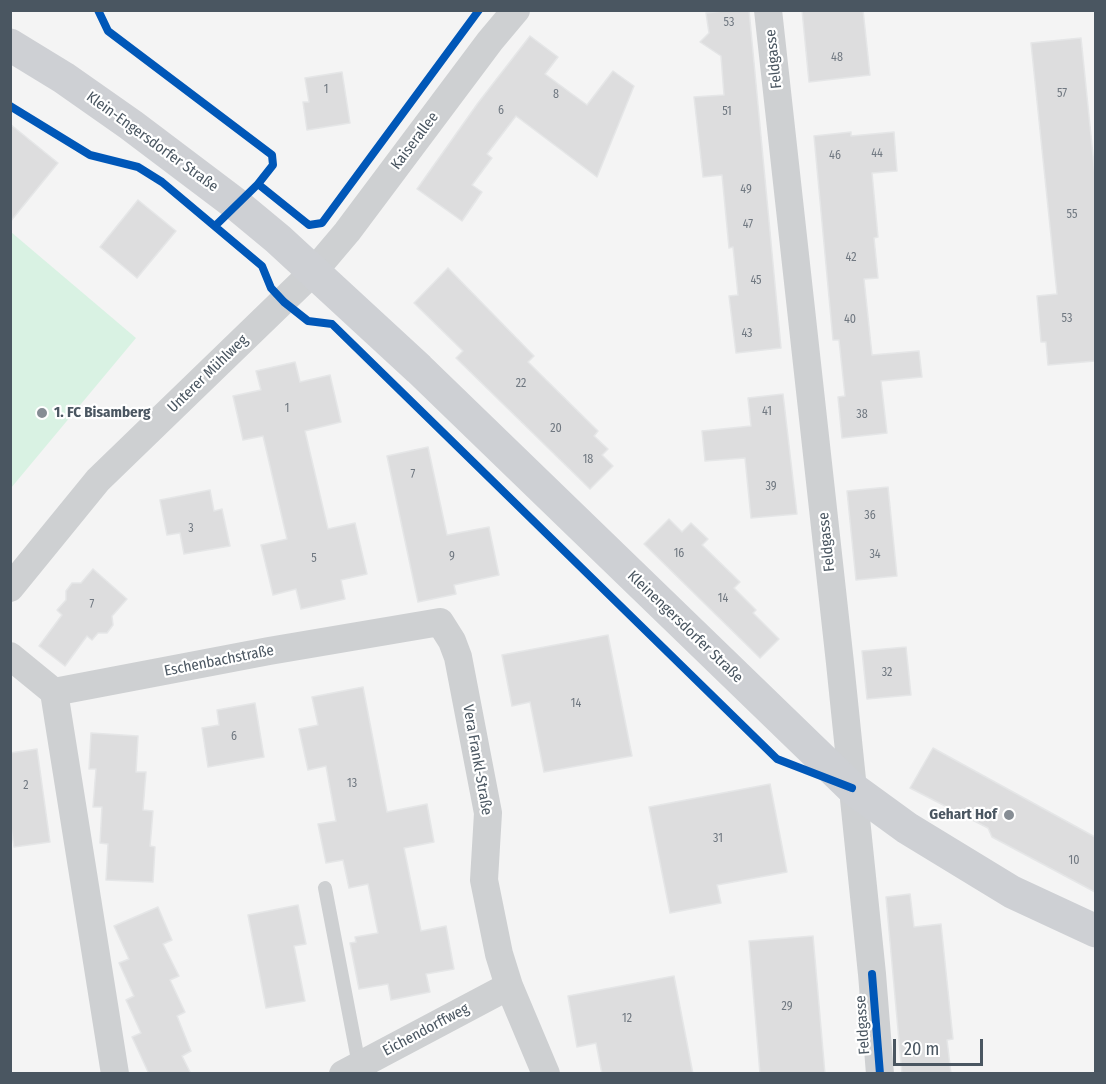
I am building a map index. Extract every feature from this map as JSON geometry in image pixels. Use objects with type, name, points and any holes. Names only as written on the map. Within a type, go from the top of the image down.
[{"type":"main road","name":"Klein-Engersdorfer Straße","points":[[10,45],[64,78],[131,125],[237,205],[314,271]]},
{"type":"main road","name":"Kleinengersdorfer Straße","points":[[314,271],[419,369],[852,788],[907,828],[1012,892],[1095,931]]},
{"type":"street","name":"Kaiserallee","points":[[314,271],[347,232],[490,41],[516,10]]},
{"type":"street","name":"Feldgasse","points":[[768,10],[840,663],[880,1074]]},
{"type":"street","name":"Unterer Mühlweg","points":[[10,588],[98,480],[314,271]]},
{"type":"street","name":"Eschenbachstraße","points":[[54,692],[269,651],[440,622]]},
{"type":"street","name":"Vera Frankl-Straße","points":[[440,622],[452,641],[458,657],[488,813],[484,880],[499,954],[508,986],[546,1074]]},
{"type":"street","points":[[10,656],[54,692],[116,1074]]},
{"type":"street","name":"Eichendorffweg","points":[[351,1069],[508,986]]},
{"type":"lane","points":[[325,888],[351,1069]]},
{"type":"green space","name":"1. FC Bisamberg","points":[[11,232],[136,338],[11,488]]},
{"type":"building","points":[[749,10],[781,348],[736,353],[729,296],[738,295],[733,247],[729,248],[722,175],[703,177],[694,97],[724,95],[721,56],[700,42],[709,33],[706,13]]},
{"type":"building","points":[[802,10],[863,10],[870,75],[809,82]]},
{"type":"building","points":[[530,36],[558,57],[545,74],[587,105],[613,71],[634,86],[597,177],[516,116],[487,154],[492,158],[472,185],[482,192],[462,221],[417,189],[478,103]]},
{"type":"building","points":[[1081,38],[1095,175],[1095,361],[1048,365],[1046,342],[1041,342],[1037,296],[1057,294],[1031,43]]},
{"type":"building","points":[[342,72],[350,123],[307,130],[303,102],[309,102],[305,78]]},
{"type":"building","points":[[10,124],[58,163],[10,222]]},
{"type":"building","points":[[851,132],[851,136],[894,132],[897,171],[872,173],[878,237],[874,238],[878,278],[864,279],[872,355],[919,351],[922,377],[881,381],[887,433],[842,438],[838,397],[845,396],[839,340],[833,340],[814,136]]},
{"type":"building","points":[[138,200],[176,231],[137,278],[100,247]]},
{"type":"building","points":[[448,268],[534,356],[528,362],[598,431],[594,436],[608,449],[602,455],[613,466],[590,489],[456,358],[463,351],[414,303]]},
{"type":"building","points":[[295,362],[300,382],[330,375],[341,422],[305,431],[328,529],[355,523],[367,574],[341,580],[345,599],[301,609],[296,589],[273,595],[261,545],[287,539],[263,436],[243,440],[233,396],[261,390],[256,371]]},
{"type":"building","points":[[783,394],[797,514],[751,518],[745,458],[705,461],[702,431],[751,426],[748,398]]},
{"type":"building","points":[[428,447],[447,535],[489,527],[499,575],[454,585],[456,594],[418,602],[387,456]]},
{"type":"building","points":[[888,487],[897,576],[856,580],[847,491]]},
{"type":"building","points":[[210,490],[214,511],[222,509],[230,546],[184,554],[180,533],[167,535],[160,500]]},
{"type":"building","points":[[669,519],[682,532],[691,523],[708,539],[702,545],[740,582],[734,588],[756,610],[753,613],[779,639],[760,658],[644,544]]},
{"type":"building","points":[[93,569],[127,599],[112,616],[113,625],[107,633],[98,633],[92,640],[87,636],[65,666],[39,646],[62,615],[57,610],[66,600],[66,591],[72,583],[81,583]]},
{"type":"building","points":[[608,635],[632,756],[544,772],[530,702],[512,706],[502,655]]},
{"type":"building","points":[[906,647],[911,695],[867,699],[862,651]]},
{"type":"building","points":[[363,687],[387,812],[427,804],[434,842],[404,848],[421,931],[446,926],[454,969],[426,974],[430,992],[391,1000],[388,984],[359,989],[350,943],[356,942],[355,937],[378,933],[368,884],[349,888],[343,860],[326,863],[318,824],[336,821],[326,766],[308,770],[299,729],[318,725],[312,697]]},
{"type":"building","points":[[255,703],[264,757],[208,767],[202,728],[219,725],[217,710]]},
{"type":"building","points":[[91,733],[138,736],[136,772],[146,772],[143,810],[153,811],[150,846],[155,847],[153,882],[106,880],[108,844],[100,843],[102,807],[93,807],[96,769],[89,769]]},
{"type":"building","name":"Gehart Hof","points":[[933,748],[1095,837],[1095,892],[992,837],[988,828],[910,788]]},
{"type":"building","points":[[37,749],[50,842],[14,847],[10,820],[10,753]]},
{"type":"building","points":[[770,784],[787,872],[717,885],[721,903],[670,913],[649,807]]},
{"type":"building","points":[[910,894],[914,927],[941,924],[953,1039],[947,1040],[951,1074],[902,1074],[886,897]]},
{"type":"building","points":[[298,905],[306,944],[294,946],[305,1001],[266,1008],[248,915]]},
{"type":"building","points":[[158,907],[172,940],[163,944],[179,976],[170,980],[185,1012],[177,1016],[191,1051],[182,1056],[191,1074],[149,1074],[132,1037],[141,1033],[126,1000],[134,996],[119,963],[129,959],[114,926]]},
{"type":"building","points":[[813,936],[825,1074],[760,1074],[749,941]]},
{"type":"building","points":[[674,976],[693,1074],[602,1074],[596,1043],[577,1047],[568,996]]},
{"type":"cycle path","points":[[98,10],[108,31],[272,155],[273,165],[258,184]]},
{"type":"cycle path","points":[[215,226],[258,184],[309,225],[322,223],[479,10]]},
{"type":"cycle path","points":[[10,106],[90,155],[138,167],[162,182],[262,266],[271,288],[284,302],[308,321],[332,324],[777,759],[852,788]]},
{"type":"cycle path","points":[[872,974],[880,1074]]},
{"type":"place","name":"1. FC Bisamberg","points":[[42,413]]},
{"type":"place","name":"Gehart Hof","points":[[1009,815]]}]
